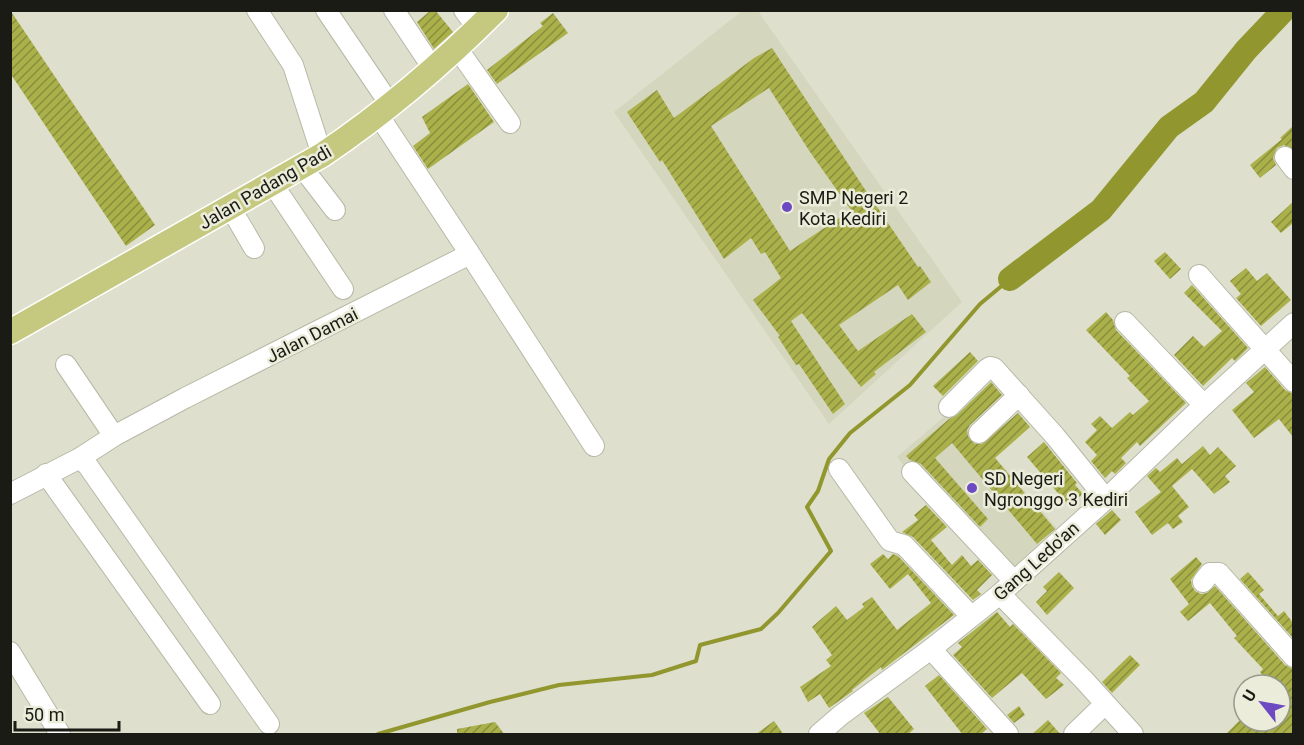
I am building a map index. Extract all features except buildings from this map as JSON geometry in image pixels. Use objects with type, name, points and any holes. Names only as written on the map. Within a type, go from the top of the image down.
[{"type":"main road","name":"Jalan Padang Padi","points":[[10,332],[322,155],[385,111],[434,70],[457,48],[471,20],[496,10]]},
{"type":"street","points":[[257,10],[293,65],[322,155]]},
{"type":"street","points":[[326,10],[468,251],[594,446]]},
{"type":"street","points":[[394,10],[434,70]]},
{"type":"street","points":[[457,48],[510,123]]},
{"type":"street","points":[[302,167],[335,210]]},
{"type":"street","points":[[273,183],[343,289]]},
{"type":"street","points":[[230,207],[254,248]]},
{"type":"street","name":"Jalan Damai","points":[[10,494],[80,458],[114,436],[461,260],[468,251]]},
{"type":"street","points":[[1199,275],[1293,382]]},
{"type":"street","points":[[1125,322],[1204,405]]},
{"type":"street","name":"Gang Ledo'an","points":[[819,735],[841,715],[931,649],[1007,587],[1106,499],[1293,323]]},
{"type":"street","points":[[66,365],[114,436]]},
{"type":"street","points":[[949,407],[990,367],[997,370],[1106,499]]},
{"type":"street","points":[[979,433],[1019,395]]},
{"type":"street","points":[[80,458],[88,466],[269,724]]},
{"type":"street","points":[[839,469],[890,541],[904,545],[972,616]]},
{"type":"street","points":[[912,472],[1084,680],[1134,735]]},
{"type":"street","points":[[46,474],[210,704]]},
{"type":"street","points":[[1203,582],[1210,573],[1219,573],[1293,657]]},
{"type":"street","points":[[931,649],[1008,735]]},
{"type":"street","points":[[10,652],[60,735]]},
{"type":"street","points":[[1074,735],[1105,704]]},
{"type":"shaded area","name":"SMP Negeri 2 Kota Kediri","points":[[742,11],[758,11],[962,302],[829,424],[614,112]]},
{"type":"shaded area","name":"SD Negeri Ngronggo 3 Kediri","points":[[953,409],[1062,534],[1011,579],[971,548],[897,457]]},
{"type":"waterway","points":[[1010,279],[1101,210],[1169,127],[1204,102],[1246,50],[1284,10]]},
{"type":"waterway","points":[[378,734],[559,685],[652,675],[696,661],[700,645],[761,629],[778,613],[831,551],[807,507],[818,491],[829,459],[850,433],[910,385],[980,304],[1010,279]]},
{"type":"place","name":"SMP Negeri 2 Kota Kediri","points":[[787,207]]},
{"type":"place","name":"SD Negeri Ngronggo 3 Kediri","points":[[972,488]]}]
